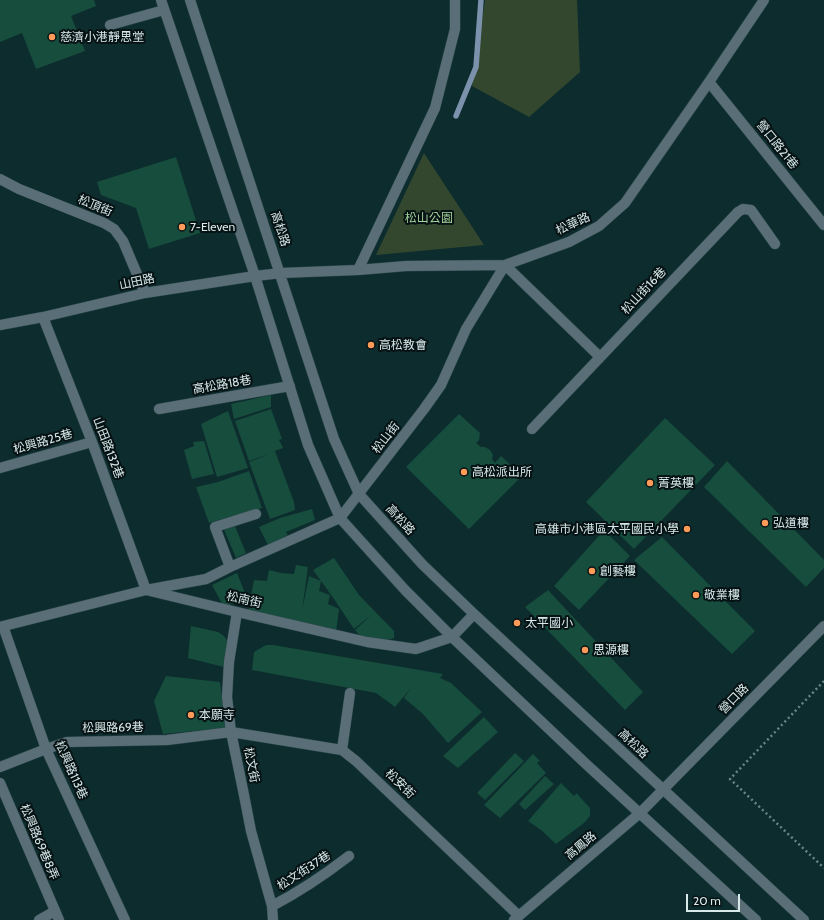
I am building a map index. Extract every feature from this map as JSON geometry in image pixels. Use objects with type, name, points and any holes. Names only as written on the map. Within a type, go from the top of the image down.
[{"type":"street","points":[[161,0],[255,276],[308,445],[340,518],[405,590],[452,637],[756,920]]},
{"type":"street","name":"高松路","points":[[190,0],[281,273],[334,439],[359,494],[422,564],[474,614],[804,920]]},
{"type":"street","points":[[358,270],[435,108],[455,29],[455,0]]},
{"type":"street","name":"松華路","points":[[281,273],[358,270],[406,266],[505,265],[569,242],[599,226],[625,203],[710,82],[764,0]]},
{"type":"street","points":[[110,25],[164,10]]},
{"type":"street","name":"營口路21巷","points":[[710,82],[824,225]]},
{"type":"street","name":"松頂街","points":[[0,179],[19,189],[104,222],[114,229],[123,240],[145,293]]},
{"type":"street","name":"松山街16巷","points":[[532,429],[738,212],[743,209],[751,210],[775,244]]},
{"type":"street","points":[[505,265],[600,357]]},
{"type":"street","name":"松山街","points":[[146,590],[206,579],[340,518],[441,385],[466,329],[505,265]]},
{"type":"street","name":"山田路","points":[[0,325],[43,317],[145,293],[281,273]]},
{"type":"street","name":"山田路132巷","points":[[43,317],[92,442],[146,590]]},
{"type":"street","name":"高松路18巷","points":[[159,410],[290,386]]},
{"type":"street","name":"松興路25巷","points":[[0,468],[92,442]]},
{"type":"street","points":[[230,567],[215,527],[256,514]]},
{"type":"street","name":"松南街","points":[[2,626],[146,590],[367,642],[416,649],[452,637],[474,614]]},
{"type":"street","name":"松文街","points":[[237,612],[228,662],[227,697],[232,732],[251,831],[272,906],[273,920]]},
{"type":"street","name":"松興路113巷","points":[[2,626],[46,749],[125,920]]},
{"type":"street","name":"營口路","points":[[663,790],[824,626]]},
{"type":"street","points":[[342,750],[350,693]]},
{"type":"street","name":"松興路69巷","points":[[0,767],[67,742],[167,740],[232,732]]},
{"type":"street","name":"松安街","points":[[232,732],[342,750],[356,761],[516,918]]},
{"type":"street","name":"松興路69巷8弄","points":[[0,783],[57,915],[39,920]]},
{"type":"street","name":"高鳳路","points":[[516,918],[640,813],[663,790]]},
{"type":"street","name":"松文街37巷","points":[[272,906],[315,882],[349,856]]},
{"type":"path","points":[[824,681],[730,779],[824,868]]},
{"type":"green space","points":[[485,0],[577,0],[580,72],[529,117],[472,86]]},
{"type":"green space","name":"松山公園","points":[[424,153],[484,245],[376,255]]},
{"type":"building","name":"慈濟小港靜思堂","points":[[0,0],[94,0],[96,6],[71,16],[85,51],[36,69],[22,33],[0,42]]},
{"type":"building","points":[[176,157],[200,233],[149,249],[136,208],[101,195],[97,182]]},
{"type":"building","points":[[271,395],[271,407],[234,419],[231,404]]},
{"type":"building","points":[[271,409],[282,439],[279,440],[283,448],[275,451],[294,502],[295,510],[270,519],[249,462],[269,454],[249,461],[235,421]]},
{"type":"building","points":[[228,411],[248,468],[217,477],[201,424]]},
{"type":"building","name":"高松派出所","points":[[459,414],[480,433],[479,440],[476,443],[481,447],[485,447],[490,450],[493,455],[492,459],[495,463],[501,456],[522,476],[469,529],[406,467]]},
{"type":"building","name":"菁英樓","points":[[665,418],[715,465],[634,549],[586,502]]},
{"type":"building","points":[[204,441],[214,474],[192,479],[184,450],[194,446],[193,442]]},
{"type":"building","name":"弘道樓","points":[[727,461],[824,560],[824,568],[806,587],[704,487]]},
{"type":"building","points":[[249,471],[262,508],[209,523],[196,487],[218,482]]},
{"type":"building","points":[[312,509],[315,520],[286,532],[288,535],[268,545],[259,527],[280,518]]},
{"type":"building","points":[[234,524],[246,553],[236,558],[223,527]]},
{"type":"building","name":"創藝樓","points":[[604,530],[630,556],[579,610],[554,586]]},
{"type":"building","name":"敬業樓","points":[[662,537],[755,631],[732,654],[634,560]]},
{"type":"building","points":[[334,558],[359,595],[394,631],[394,638],[387,640],[361,637],[355,630],[371,615],[354,629],[313,570]]},
{"type":"building","points":[[296,565],[308,567],[302,611],[309,576],[321,581],[319,591],[330,595],[328,604],[339,609],[336,632],[248,612],[254,580],[267,581],[269,570],[294,574]]},
{"type":"building","points":[[237,573],[247,598],[224,607],[212,585]]},
{"type":"building","name":"思源樓","points":[[548,590],[643,692],[625,710],[525,607]]},
{"type":"building","points":[[191,626],[218,632],[224,636],[228,642],[224,667],[188,658]]},
{"type":"building","points":[[266,645],[443,674],[440,678],[451,683],[482,712],[448,743],[423,714],[404,698],[411,688],[395,707],[376,693],[252,670],[254,652]]},
{"type":"building","name":"本願寺","points":[[166,676],[220,682],[226,728],[163,734],[154,701]]},
{"type":"building","points":[[484,717],[498,732],[458,768],[443,756]]},
{"type":"building","points":[[515,753],[524,761],[485,800],[477,793]]},
{"type":"building","points":[[533,754],[540,761],[537,763],[546,773],[500,818],[484,805]]},
{"type":"building","points":[[545,776],[554,784],[525,810],[519,804]]},
{"type":"building","points":[[561,783],[574,796],[577,793],[590,808],[590,816],[584,823],[556,844],[541,830],[528,821]]},
{"type":"waterway","points":[[456,116],[476,67],[481,0]]},
{"type":"place","name":"慈濟小港靜思堂","points":[[52,37]]},
{"type":"place","name":"7-Eleven","points":[[182,227]]},
{"type":"place","name":"高松教會","points":[[371,345]]},
{"type":"place","name":"高松派出所","points":[[464,472]]},
{"type":"place","name":"菁英樓","points":[[650,483]]},
{"type":"place","name":"弘道樓","points":[[765,523]]},
{"type":"place","name":"高雄市小港區太平國民小學","points":[[687,529]]},
{"type":"place","name":"創藝樓","points":[[592,571]]},
{"type":"place","name":"敬業樓","points":[[696,595]]},
{"type":"place","name":"太平國小","points":[[517,623]]},
{"type":"place","name":"思源樓","points":[[585,650]]},
{"type":"place","name":"本願寺","points":[[191,715]]}]
